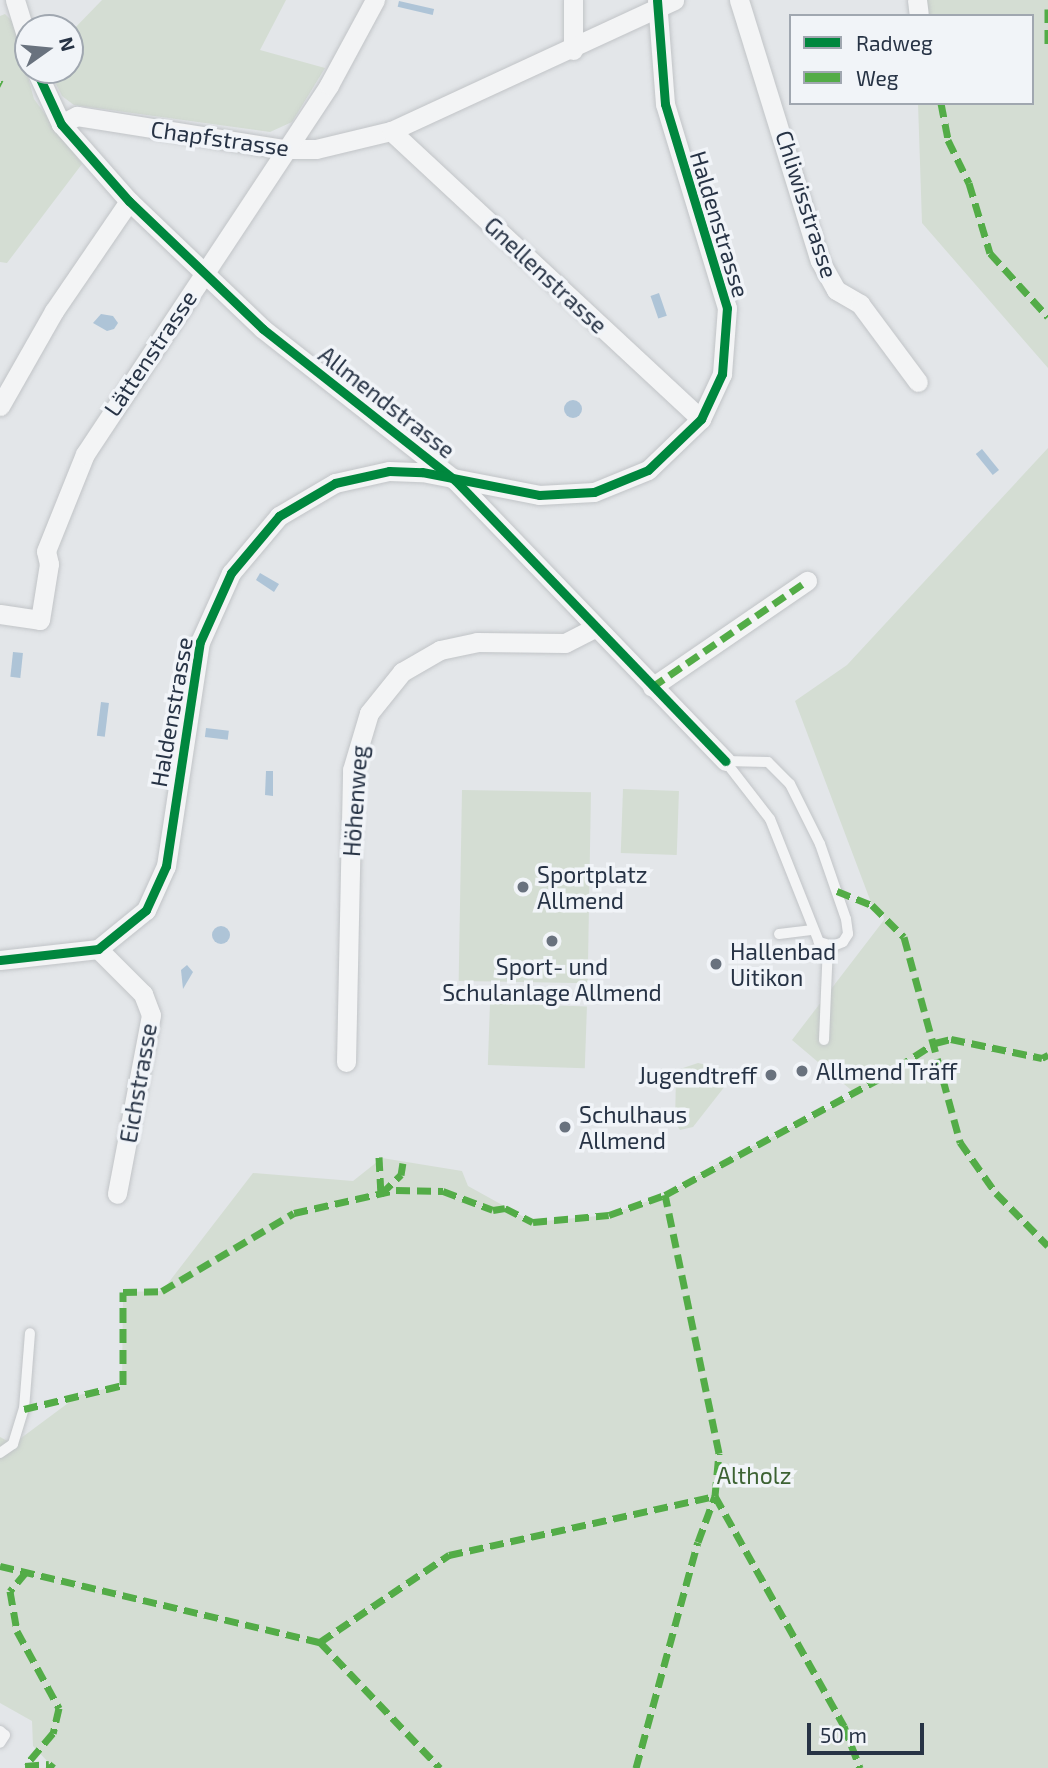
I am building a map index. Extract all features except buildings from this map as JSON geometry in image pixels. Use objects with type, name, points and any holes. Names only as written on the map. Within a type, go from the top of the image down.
[{"type":"street","name":"Lättenstrasse","points":[[0,614],[40,620],[49,564],[46,551],[64,499],[114,403],[329,85],[375,0]]},
{"type":"street","points":[[573,0],[573,50]]},
{"type":"street","name":"Chliwisstrasse","points":[[739,0],[820,261],[836,290],[860,304],[919,382]]},
{"type":"street","name":"Chapfstrasse","points":[[61,124],[77,117],[284,149],[316,149],[391,131],[573,50],[662,3]]},
{"type":"street","name":"Haldenstrasse","points":[[97,949],[146,910],[166,866],[200,642],[231,573],[279,516],[335,483],[389,471],[422,472],[539,495],[594,492],[648,470],[701,419],[722,374],[727,308],[665,104],[662,3]]},
{"type":"street","name":"Allmendstrasse","points":[[42,84],[61,124],[129,201],[263,329],[455,480],[594,628],[725,761]]},
{"type":"street","name":"Gnellenstrasse","points":[[391,131],[701,419]]},
{"type":"street","points":[[0,406],[54,311],[129,201]]},
{"type":"street","points":[[652,687],[807,581]]},
{"type":"street","name":"Höhenweg","points":[[346,1062],[352,770],[369,713],[402,672],[440,650],[477,642],[565,643],[594,628]]},
{"type":"street","points":[[0,960],[97,949]]},
{"type":"street","name":"Eichstrasse","points":[[97,949],[143,994],[151,1015],[117,1194]]},
{"type":"lane","points":[[725,761],[768,762],[779,769],[800,802],[846,919],[848,934],[843,942],[828,945],[819,942],[770,819],[725,761]]},
{"type":"lane","points":[[779,934],[813,930]]},
{"type":"lane","points":[[824,1040],[828,945]]},
{"type":"lane","points":[[0,1453],[13,1444],[24,1409],[30,1333]]},
{"type":"lane","points":[[0,1731],[5,1734],[0,1744]]},
{"type":"green space","points":[[102,0],[286,0],[260,50],[325,68],[292,122],[270,132],[74,105],[62,96],[56,84],[84,84],[84,19]]},
{"type":"green space","points":[[915,0],[1048,0],[1048,368],[922,223],[918,105],[1034,105],[1034,14],[915,14]]},
{"type":"green space","points":[[5,14],[14,26],[14,84],[30,84],[34,99],[82,164],[7,263],[0,262],[0,16]]},
{"type":"green space","name":"Altholz","points":[[1048,448],[1048,1768],[45,1768],[49,1763],[33,1746],[32,1721],[0,1703],[0,1437],[13,1444],[79,1395],[122,1385],[123,1292],[162,1291],[253,1173],[353,1181],[382,1158],[462,1171],[468,1186],[533,1222],[609,1215],[665,1195],[721,1162],[857,1095],[792,1040],[884,920],[883,914],[872,905],[795,701],[847,665]]},
{"type":"green space","points":[[623,789],[679,791],[677,855],[621,853]]},
{"type":"green space","name":"Sportplatz Allmend","points":[[462,790],[591,792],[588,983],[459,981]]},
{"type":"green space","points":[[490,1003],[587,1006],[585,1068],[488,1065]]},
{"type":"green space","points":[[698,1063],[725,1069],[729,1081],[693,1127],[680,1130],[675,1122],[676,1077],[683,1068]]},
{"type":"water","points":[[399,1],[434,9],[433,15],[398,7]]},
{"type":"water","points":[[659,293],[667,316],[658,319],[650,296]]},
{"type":"water","points":[[101,314],[113,316],[118,323],[114,329],[107,331],[93,323]]},
{"type":"water","points":[[573,400],[579,403],[582,409],[579,415],[573,418],[567,415],[564,409],[567,403]]},
{"type":"water","points":[[982,449],[999,470],[993,475],[976,454]]},
{"type":"water","points":[[260,573],[279,584],[274,592],[256,580]]},
{"type":"water","points":[[13,652],[23,653],[20,678],[10,677]]},
{"type":"water","points":[[101,702],[109,703],[105,737],[97,736]]},
{"type":"water","points":[[206,728],[229,731],[228,740],[205,737]]},
{"type":"water","points":[[266,771],[273,771],[273,796],[265,795]]},
{"type":"water","points":[[221,926],[227,929],[230,935],[227,941],[221,944],[215,941],[212,935],[215,929]]},
{"type":"water","points":[[187,965],[193,972],[183,989],[181,970]]},
{"type":"marked path","points":[[1048,9],[1048,45]]},
{"type":"marked path","points":[[941,105],[948,140],[969,183],[990,253],[1048,317]]},
{"type":"marked path","points":[[652,687],[807,581]]},
{"type":"marked path","points":[[837,891],[872,905],[904,937],[960,1142],[996,1193],[1048,1246]]},
{"type":"marked path","points":[[24,1409],[123,1385],[123,1292],[162,1291],[294,1213],[396,1190],[443,1191],[493,1210],[505,1208],[533,1222],[609,1215],[665,1195],[879,1079],[935,1043],[951,1039],[1042,1058],[1048,1055]]},
{"type":"marked path","points":[[379,1157],[381,1194]]},
{"type":"marked path","points":[[381,1194],[401,1175],[403,1163]]},
{"type":"marked path","points":[[636,1768],[698,1542],[715,1496],[719,1453],[665,1195]]},
{"type":"marked path","points":[[715,1496],[844,1726],[860,1768]]},
{"type":"marked path","points":[[320,1642],[449,1555],[715,1496]]},
{"type":"marked path","points":[[0,1566],[320,1642],[440,1768]]},
{"type":"marked path","points":[[26,1572],[10,1591],[17,1631],[59,1708],[53,1733],[26,1765]]},
{"type":"marked path","points":[[25,1766],[49,1764],[54,1768]]},
{"type":"cycle path","points":[[0,960],[98,949],[146,910],[166,866],[200,642],[231,573],[279,516],[335,483],[389,471],[422,472],[539,495],[594,492],[648,470],[701,419],[722,374],[727,308],[665,104],[657,0]]},
{"type":"cycle path","points":[[42,84],[61,124],[129,201],[263,329],[455,480],[725,761]]},
{"type":"place","name":"Sportplatz Allmend","points":[[523,887]]},
{"type":"place","name":"Sport- und Schulanlage Allmend","points":[[552,941]]},
{"type":"place","name":"Hallenbad Uitikon","points":[[716,964]]},
{"type":"place","name":"Allmend Träff","points":[[802,1071]]},
{"type":"place","name":"Jugendtreff","points":[[771,1075]]},
{"type":"place","name":"Schulhaus Allmend","points":[[565,1127]]}]
